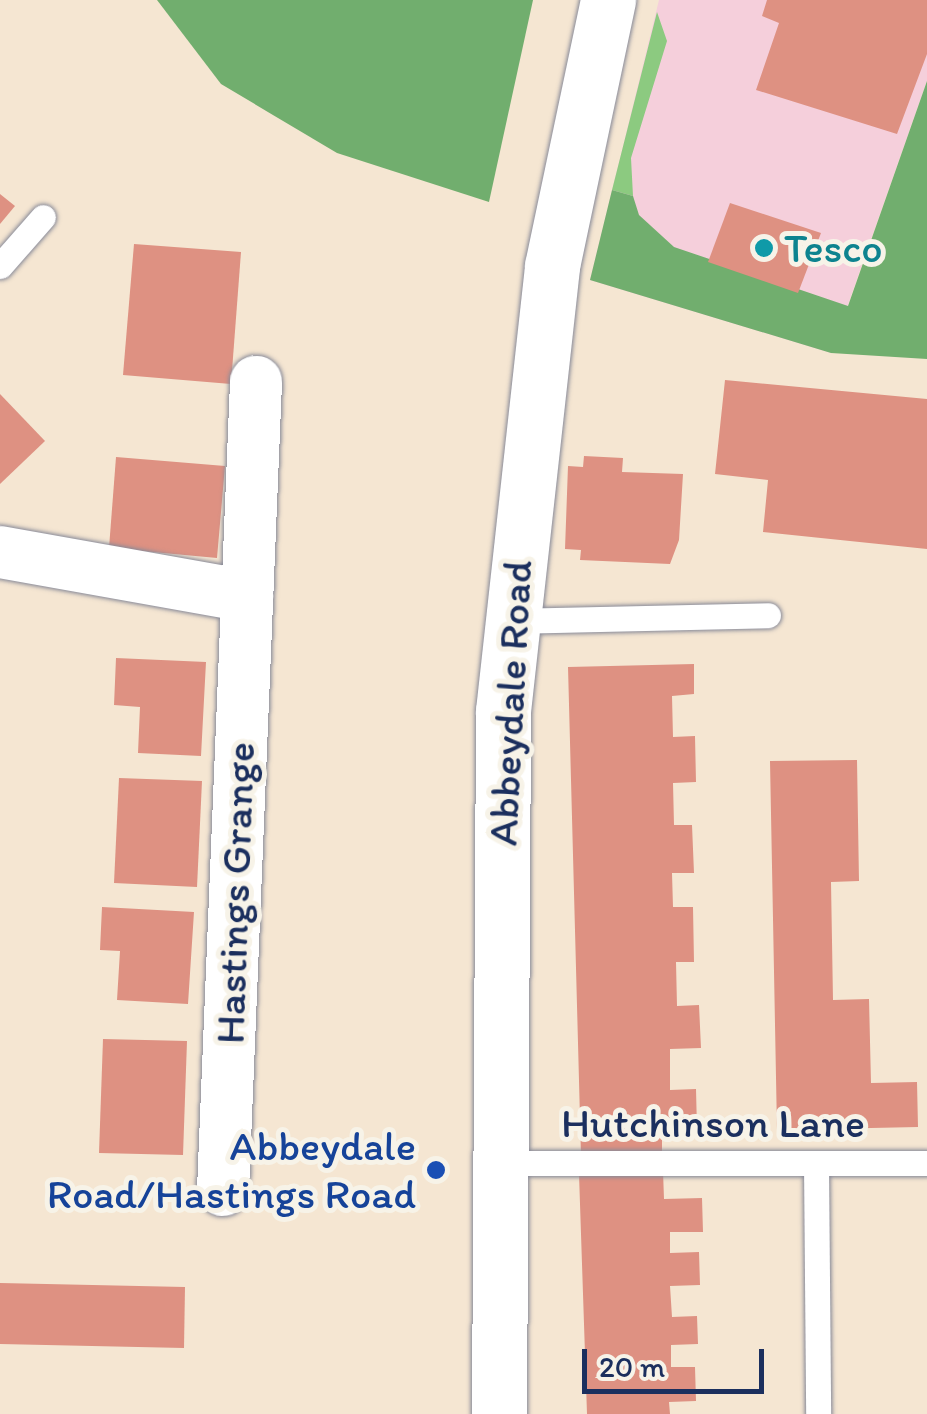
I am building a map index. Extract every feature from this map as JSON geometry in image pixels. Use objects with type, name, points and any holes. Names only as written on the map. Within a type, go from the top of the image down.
[{"type":"main road","name":"Abbeydale Road","points":[[495,1405],[500,797],[511,621],[552,266],[608,0]]},
{"type":"street","name":"Hastings Grange","points":[[223,1190],[256,382]]},
{"type":"street","points":[[0,552],[247,596]]},
{"type":"lane","points":[[0,266],[43,216]]},
{"type":"lane","points":[[511,621],[768,615]]},
{"type":"lane","name":"Hutchinson Lane","points":[[498,1163],[927,1164]]},
{"type":"lane","points":[[816,1164],[818,1414]]},
{"type":"shaded area","points":[[659,0],[927,0],[927,81],[831,353],[590,280]]},
{"type":"green space","points":[[157,0],[533,0],[489,202],[337,153],[221,84]]},
{"type":"green space","points":[[657,12],[667,41],[631,158],[633,196],[612,190]]},
{"type":"green space","points":[[927,81],[927,359],[831,353],[590,280],[612,190],[633,196],[639,215],[674,247],[848,306]]},
{"type":"building","name":"Tesco","points":[[767,0],[927,0],[927,54],[897,134],[756,90],[779,23],[762,16]]},
{"type":"building","points":[[0,194],[15,206],[0,224]]},
{"type":"building","name":"Tesco","points":[[730,203],[821,233],[798,293],[708,262]]},
{"type":"building","points":[[134,244],[241,252],[231,384],[123,375]]},
{"type":"building","points":[[725,380],[927,399],[927,549],[763,532],[768,480],[715,474]]},
{"type":"building","points":[[0,394],[45,441],[0,484]]},
{"type":"building","points":[[584,456],[623,458],[622,472],[683,474],[679,540],[670,564],[580,560],[581,550],[565,549],[568,466],[583,467]]},
{"type":"building","points":[[116,457],[225,466],[217,558],[109,548]]},
{"type":"building","points":[[116,658],[206,662],[201,756],[138,753],[140,707],[114,705]]},
{"type":"building","points":[[694,664],[694,694],[672,696],[673,737],[695,736],[696,782],[673,783],[674,825],[692,825],[694,873],[672,873],[673,907],[693,907],[694,962],[676,962],[677,1006],[699,1005],[701,1048],[670,1049],[670,1090],[696,1089],[697,1129],[662,1130],[662,1154],[581,1156],[568,667]]},
{"type":"building","points":[[857,760],[859,881],[831,882],[833,1000],[869,999],[871,1083],[917,1082],[918,1127],[777,1130],[770,761]]},
{"type":"building","points":[[119,778],[202,781],[197,887],[114,883]]},
{"type":"building","points":[[102,907],[194,912],[188,1004],[117,1000],[120,951],[100,950]]},
{"type":"building","points":[[103,1039],[187,1041],[183,1155],[99,1153]]},
{"type":"building","points":[[663,1171],[664,1199],[702,1198],[703,1232],[670,1232],[670,1253],[699,1252],[700,1285],[670,1286],[672,1317],[697,1316],[698,1344],[671,1345],[671,1367],[695,1367],[696,1401],[669,1402],[670,1414],[587,1414],[579,1174]]},
{"type":"building","points":[[0,1283],[185,1287],[184,1348],[0,1344]]},
{"type":"place","name":"Tesco","points":[[764,248]]},
{"type":"place","name":"Abbeydale Road/Hastings Road","points":[[436,1170]]}]
